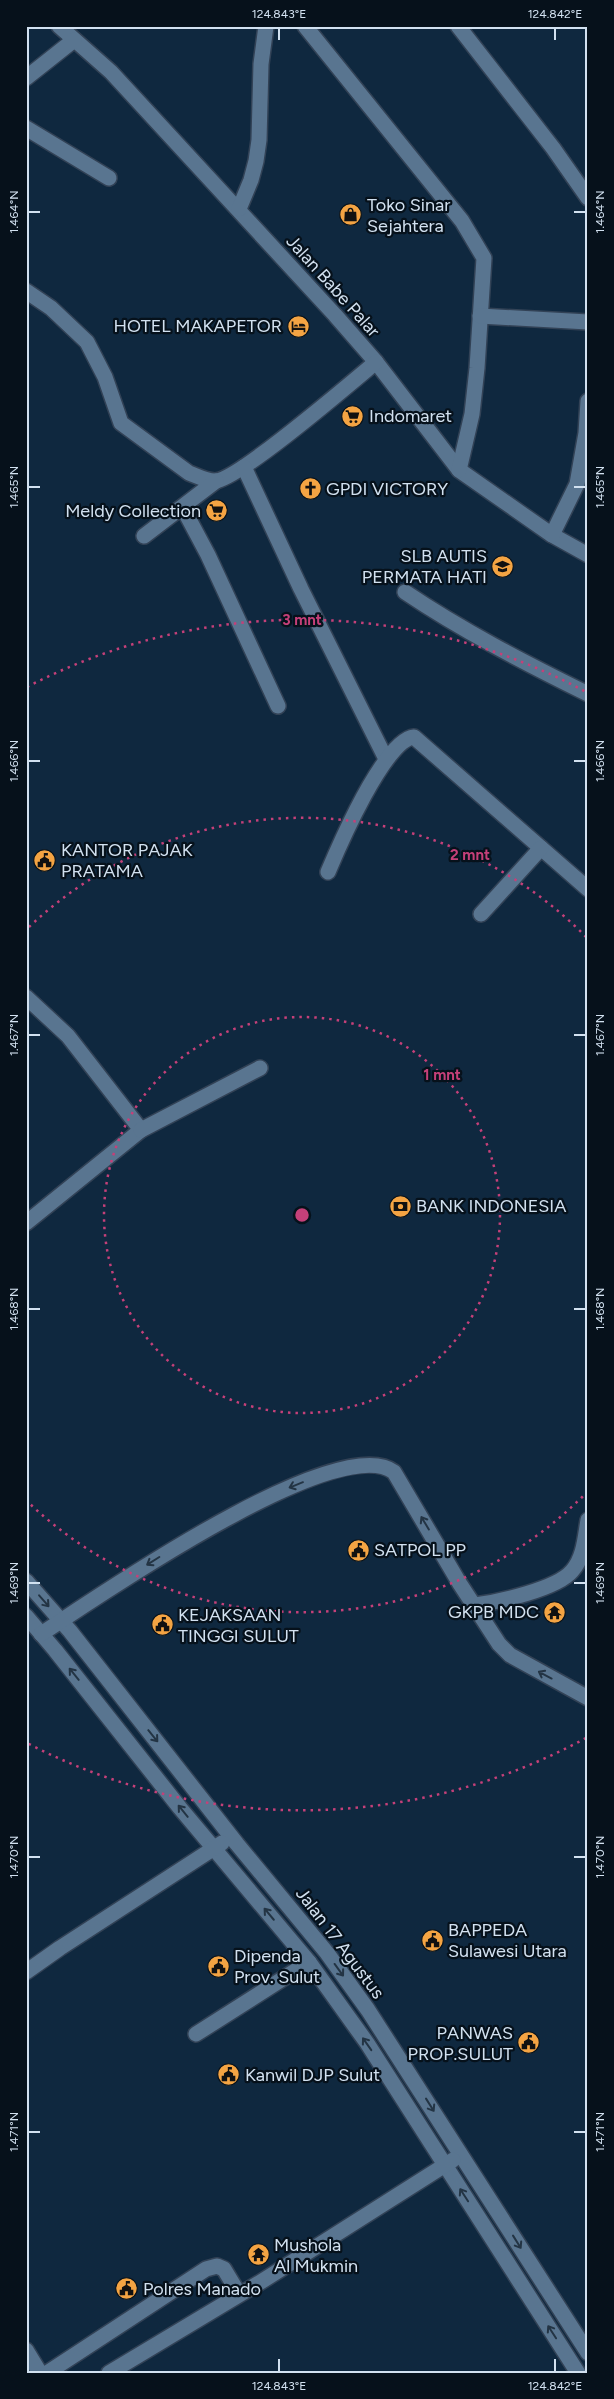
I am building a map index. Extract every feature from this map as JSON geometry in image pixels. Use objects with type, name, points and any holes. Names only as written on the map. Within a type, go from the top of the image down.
[{"type":"street","name":"Jalan Babe Palar","points":[[59,26],[111,72],[376,362],[459,470],[552,535],[588,555]]},
{"type":"street","points":[[239,210],[251,180],[257,154],[261,64],[266,26]]},
{"type":"street","points":[[305,26],[462,221],[481,250],[484,265],[472,414],[459,470]]},
{"type":"street","points":[[458,26],[553,148],[588,198]]},
{"type":"street","points":[[26,78],[74,40]]},
{"type":"street","points":[[26,128],[109,178]]},
{"type":"street","points":[[26,291],[51,308],[87,342],[105,377],[121,423],[189,473],[216,481]]},
{"type":"street","points":[[480,316],[588,322]]},
{"type":"street","points":[[144,536],[216,481],[244,467],[376,362]]},
{"type":"street","points":[[552,535],[577,484],[586,433],[588,401]]},
{"type":"street","points":[[244,467],[301,590],[386,759]]},
{"type":"street","points":[[183,508],[208,555],[278,706]]},
{"type":"street","points":[[404,592],[521,662],[588,694]]},
{"type":"street","points":[[328,872],[347,829],[386,759],[406,739],[417,739],[588,889]]},
{"type":"street","points":[[482,914],[541,848]]},
{"type":"street","points":[[26,997],[68,1036],[141,1130]]},
{"type":"street","points":[[26,1223],[141,1130],[260,1068]]},
{"type":"street","points":[[41,1634],[92,1599],[189,1539],[276,1493],[322,1474],[361,1465],[378,1465],[388,1467],[394,1472],[460,1584],[499,1644],[510,1654],[588,1698]]},
{"type":"street","points":[[475,1605],[514,1597],[565,1577],[572,1571],[580,1558],[588,1520]]},
{"type":"street","name":"Jalan 17 Agustus","points":[[26,1580],[327,1953],[406,2066],[588,2353]]},
{"type":"street","name":"Jalan 17 Agustus","points":[[26,1616],[308,1962],[388,2077],[578,2373]]},
{"type":"street","points":[[26,1972],[232,1837]]},
{"type":"street","points":[[196,2034],[308,1962]]},
{"type":"street","points":[[388,2077],[406,2066]]},
{"type":"street","points":[[109,2373],[461,2155]]},
{"type":"street","points":[[47,2373],[206,2269],[218,2266],[224,2269],[239,2294]]},
{"type":"street","points":[[26,2350],[40,2373]]},
{"type":"place","name":"Toko Sinar Sejahtera","points":[[351,215]]},
{"type":"place","name":"HOTEL MAKAPETOR","points":[[298,326]]},
{"type":"place","name":"Indomaret","points":[[353,416]]},
{"type":"place","name":"GPDI VICTORY","points":[[310,489]]},
{"type":"place","name":"Meldy Collection","points":[[217,511]]},
{"type":"place","name":"SLB AUTIS PERMATA HATI","points":[[503,566]]},
{"type":"place","name":"KANTOR PAJAK PRATAMA","points":[[45,860]]},
{"type":"place","name":"BANK INDONESIA","points":[[400,1206]]},
{"type":"place","name":"SATPOL PP","points":[[358,1550]]},
{"type":"place","name":"GKPB MDC","points":[[555,1612]]},
{"type":"place","name":"KEJAKSAAN TINGGI SULUT","points":[[162,1625]]},
{"type":"place","name":"BAPPEDA Sulawesi Utara","points":[[432,1940]]},
{"type":"place","name":"Dipenda Prov. Sulut","points":[[218,1966]]},
{"type":"place","name":"PANWAS PROP.SULUT","points":[[529,2043]]},
{"type":"place","name":"Kanwil DJP Sulut","points":[[229,2075]]},
{"type":"place","name":"Mushola Al Mukmin","points":[[258,2255]]},
{"type":"place","name":"Polres Manado","points":[[127,2289]]}]
